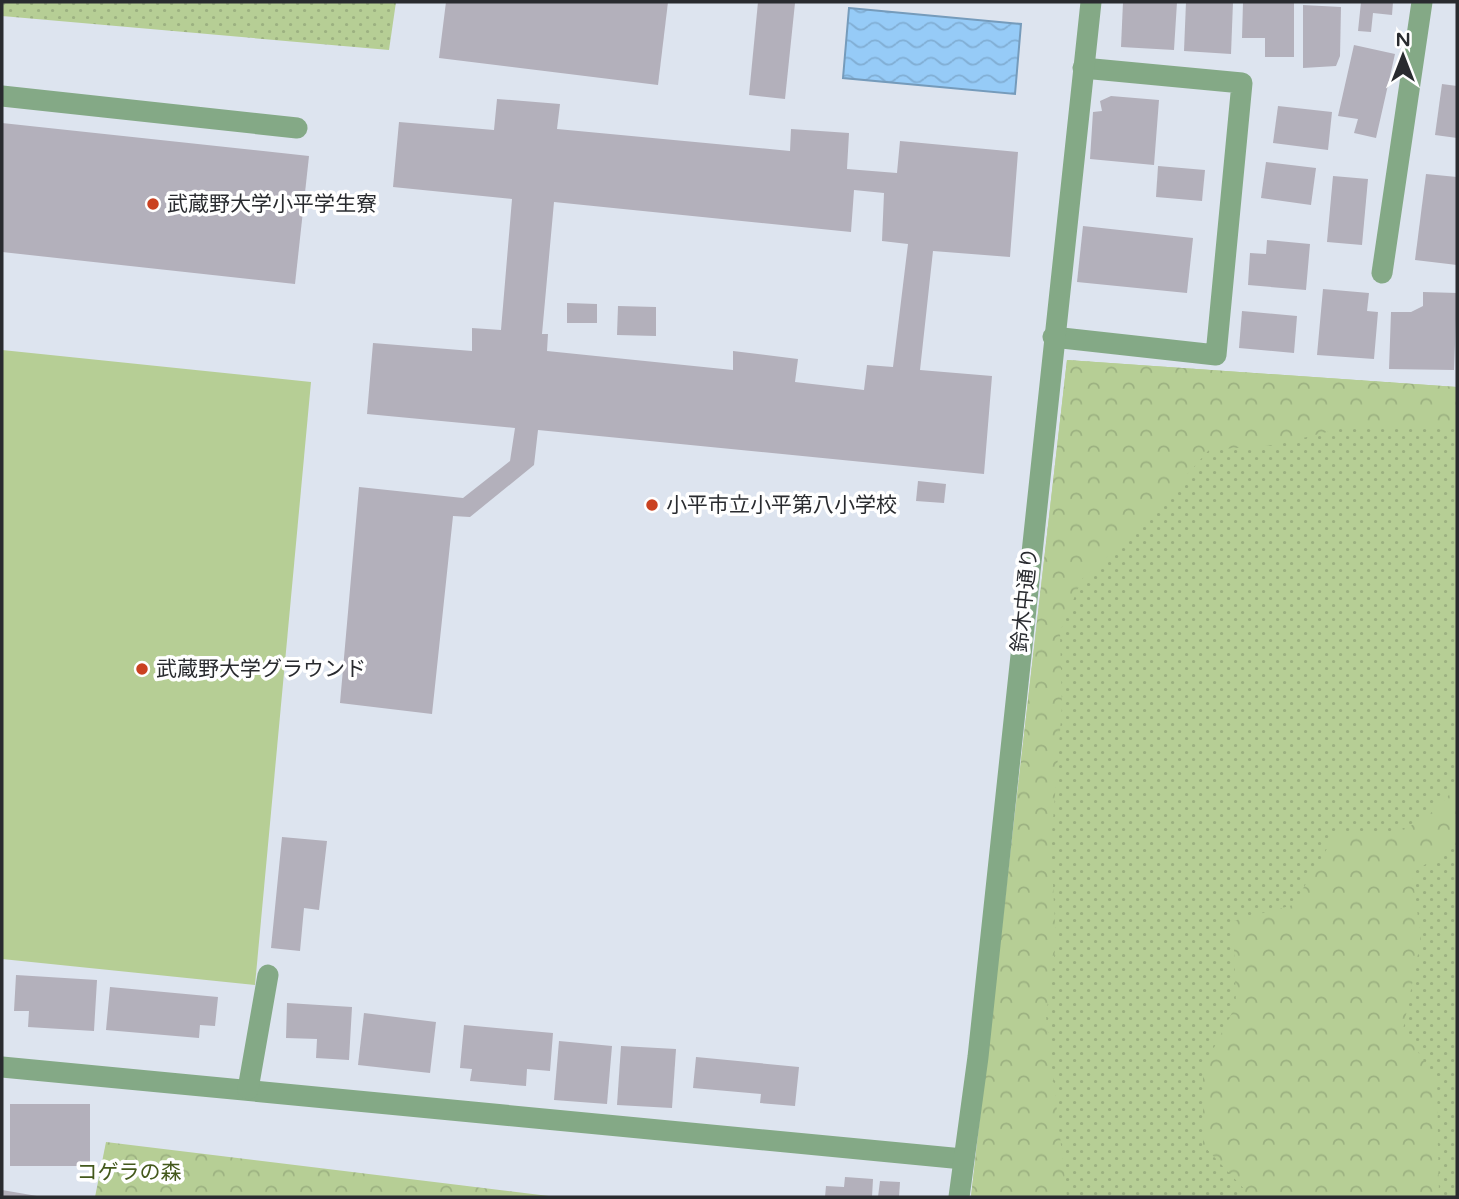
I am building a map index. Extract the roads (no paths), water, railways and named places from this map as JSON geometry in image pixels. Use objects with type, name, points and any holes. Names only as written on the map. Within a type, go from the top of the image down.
[{"type":"street","name":"鈴木中通り","points":[[958,1197],[978,1057],[1053,337],[1091,2]]},
{"type":"street","points":[[1382,273],[1422,2]]},
{"type":"street","points":[[1053,337],[1216,355],[1242,83],[1083,68]]},
{"type":"street","points":[[2,96],[297,128]]},
{"type":"street","points":[[248,1089],[268,975]]},
{"type":"street","points":[[2,1068],[248,1089],[962,1159]]},
{"type":"water","points":[[849,8],[1021,24],[1015,94],[843,78]]},
{"type":"place","name":"武蔵野大学小平学生寮","points":[[153,204]]},
{"type":"place","name":"小平市立小平第八小学校","points":[[652,505]]},
{"type":"place","name":"武蔵野大学グラウンド","points":[[142,669]]},
{"type":"park label","name":"コゲラの森","points":[[129,1172]]}]
